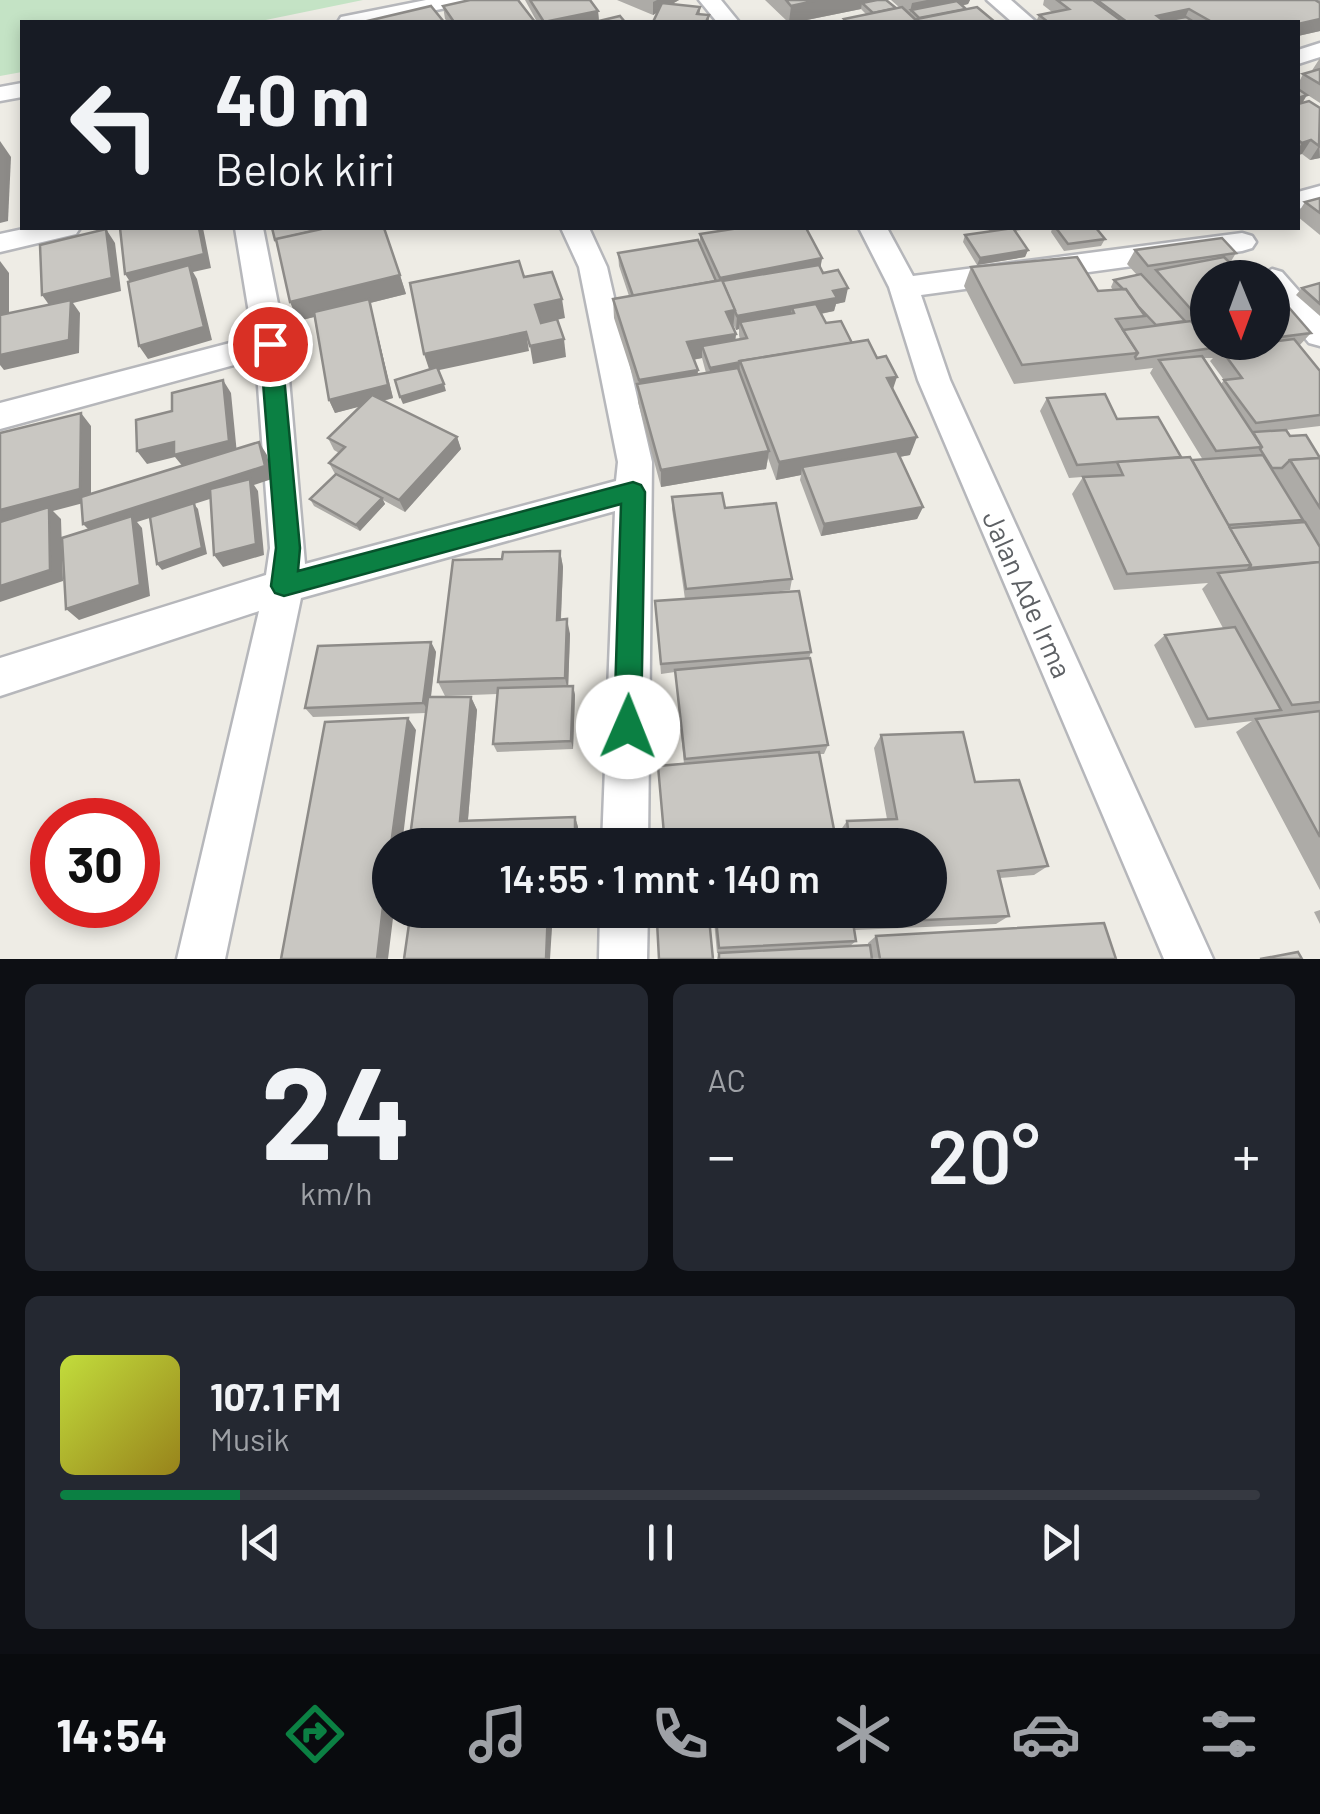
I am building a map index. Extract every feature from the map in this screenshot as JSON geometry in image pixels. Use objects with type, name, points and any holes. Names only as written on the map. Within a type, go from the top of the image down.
[{"type":"street","points":[[359,20],[458,0]]},
{"type":"street","points":[[710,0],[726,20]]},
{"type":"street","points":[[1002,0],[1023,20]]},
{"type":"street","points":[[0,243],[50,230]]},
{"type":"street","points":[[201,959],[284,586],[288,548],[270,344],[249,230]]},
{"type":"street","points":[[575,230],[594,267],[635,462],[625,828]]},
{"type":"street","name":"Jalan Ade Irma","points":[[873,230],[904,287],[934,380],[1188,959]]},
{"type":"street","points":[[904,287],[1235,235],[1257,260]]},
{"type":"street","points":[[1290,300],[1320,336]]},
{"type":"street","points":[[0,416],[270,344]]},
{"type":"street","points":[[0,677],[284,586],[633,492]]},
{"type":"street","points":[[622,959],[623,928]]},
{"type":"green space","points":[[0,0],[363,0],[266,20],[20,20],[20,72],[0,76]]},
{"type":"building","points":[[470,0],[518,0],[533,20],[453,20],[443,6]]},
{"type":"building","points":[[530,0],[590,0],[598,11],[554,20],[543,20]]},
{"type":"building","points":[[786,0],[818,0],[791,6]]},
{"type":"building","points":[[886,0],[896,8],[873,13],[862,3]]},
{"type":"building","points":[[1057,0],[1093,0],[1120,20],[1045,20],[1039,15],[1069,9]]},
{"type":"building","points":[[1097,0],[1320,3],[1320,19],[1300,24],[1300,20],[1208,20],[1189,9],[1157,16],[1162,20],[1124,20]]},
{"type":"building","points":[[957,1],[966,9],[919,18],[911,10]]},
{"type":"building","points":[[662,3],[700,7],[697,14],[709,15],[707,20],[654,20]]},
{"type":"building","points":[[431,6],[442,20],[372,20]]},
{"type":"building","points":[[902,7],[916,20],[845,20]]},
{"type":"building","points":[[977,7],[993,20],[918,20]]},
{"type":"building","points":[[1320,69],[1320,84],[1303,74]]},
{"type":"building","points":[[1309,101],[1320,108],[1319,146],[1311,140],[1300,142],[1300,103]]},
{"type":"building","points":[[1320,198],[1320,213],[1305,202]]},
{"type":"building","points":[[106,230],[112,278],[42,295],[40,245]]},
{"type":"building","points":[[120,230],[199,230],[204,254],[125,274]]},
{"type":"building","points":[[272,230],[318,230],[275,240]]},
{"type":"building","points":[[317,230],[385,230],[400,275],[290,302],[276,239]]},
{"type":"building","points":[[726,230],[807,230],[822,258],[720,278],[700,234]]},
{"type":"building","points":[[1014,230],[1028,250],[980,258],[965,235]]},
{"type":"building","points":[[1058,230],[1098,230],[1105,239],[1068,244]]},
{"type":"building","points":[[1222,238],[1236,253],[1148,266],[1135,250]]},
{"type":"building","points":[[698,240],[716,281],[633,296],[618,253]]},
{"type":"building","points":[[1077,257],[1098,291],[1126,289],[1145,316],[1116,319],[1138,353],[1022,365],[971,267]]},
{"type":"building","points":[[519,261],[524,277],[552,272],[562,299],[535,305],[541,323],[557,319],[564,339],[530,346],[526,332],[424,354],[410,283]]},
{"type":"building","points":[[1190,264],[1190,308],[1156,270]]},
{"type":"building","points":[[189,265],[204,327],[139,346],[128,282]]},
{"type":"building","points":[[819,265],[823,273],[838,270],[848,288],[833,291],[837,298],[737,316],[722,281]]},
{"type":"building","points":[[1141,274],[1185,321],[1156,325],[1114,280]]},
{"type":"building","points":[[722,280],[735,310],[726,312],[736,334],[687,342],[698,370],[639,380],[613,299]]},
{"type":"building","points":[[1320,283],[1320,304],[1302,288]]},
{"type":"building","points":[[369,299],[388,385],[329,400],[314,312]]},
{"type":"building","points":[[71,300],[69,340],[0,355],[0,315]]},
{"type":"building","points":[[816,304],[826,323],[841,321],[852,343],[710,368],[702,346],[747,338],[740,322],[794,313],[792,308]]},
{"type":"building","points":[[1290,309],[1311,333],[1290,336]]},
{"type":"building","points":[[1190,321],[1190,351],[1136,359],[1138,353],[1123,330]]},
{"type":"building","points":[[1290,339],[1294,339],[1320,371],[1320,415],[1256,423],[1224,380],[1242,378],[1229,360],[1290,360]]},
{"type":"building","points":[[868,340],[877,358],[886,356],[897,377],[887,378],[917,437],[779,462],[740,361]]},
{"type":"building","points":[[1159,360],[1205,360],[1262,447],[1216,451]]},
{"type":"building","points":[[437,367],[444,384],[400,397],[395,380]]},
{"type":"building","points":[[738,368],[769,451],[661,470],[637,384]]},
{"type":"building","points":[[223,380],[229,441],[174,455],[174,442],[137,451],[136,420],[172,411],[172,393]]},
{"type":"building","points":[[1105,394],[1117,419],[1158,417],[1181,457],[1077,465],[1047,398]]},
{"type":"building","points":[[372,395],[457,437],[399,500],[329,463],[345,447],[328,438]]},
{"type":"building","points":[[81,413],[80,489],[0,510],[0,433]]},
{"type":"building","points":[[1286,430],[1290,436],[1306,435],[1320,458],[1290,460],[1282,468],[1272,468],[1253,432]]},
{"type":"building","points":[[259,442],[265,466],[83,524],[81,497]]},
{"type":"building","points":[[897,451],[923,507],[824,524],[802,467]]},
{"type":"building","points":[[1263,455],[1303,520],[1228,525],[1192,460]]},
{"type":"building","points":[[1190,457],[1251,565],[1127,574],[1083,477],[1123,475],[1117,462]]},
{"type":"building","points":[[1320,458],[1320,508],[1290,460]]},
{"type":"building","points":[[336,474],[382,498],[356,525],[310,499]]},
{"type":"building","points":[[250,479],[256,544],[214,555],[210,489]]},
{"type":"building","points":[[722,493],[725,508],[776,503],[792,579],[686,589],[672,497]]},
{"type":"building","points":[[194,503],[202,548],[157,564],[150,517]]},
{"type":"building","points":[[49,507],[50,570],[0,586],[0,522]]},
{"type":"building","points":[[132,516],[140,585],[66,609],[62,538]]},
{"type":"building","points":[[1305,522],[1320,547],[1320,562],[1249,568],[1251,565],[1230,528]]},
{"type":"building","points":[[560,551],[557,620],[567,619],[565,678],[438,682],[453,560],[502,559],[503,552]]},
{"type":"building","points":[[1320,562],[1320,702],[1292,705],[1218,573]]},
{"type":"building","points":[[799,591],[811,652],[661,664],[655,601]]},
{"type":"building","points":[[1235,627],[1281,710],[1208,719],[1165,635]]},
{"type":"building","points":[[431,642],[423,703],[305,708],[318,646]]},
{"type":"building","points":[[810,658],[828,745],[685,759],[675,670]]},
{"type":"building","points":[[573,686],[571,741],[493,744],[498,688]]},
{"type":"building","points":[[428,697],[471,697],[460,821],[575,817],[575,828],[411,828]]},
{"type":"building","points":[[1320,711],[1320,837],[1256,719]]},
{"type":"building","points":[[408,718],[393,828],[372,828],[372,928],[381,928],[377,959],[281,959],[325,722]]},
{"type":"building","points":[[963,732],[975,782],[1019,780],[1048,866],[998,871],[1009,916],[947,919],[947,828],[848,828],[847,821],[897,819],[881,735]]},
{"type":"building","points":[[819,752],[834,828],[663,828],[658,766]]},
{"type":"building","points":[[1104,923],[1116,959],[880,959],[876,936]]},
{"type":"building","points":[[408,928],[547,928],[546,959],[404,959]]},
{"type":"building","points":[[657,928],[710,928],[713,959],[659,959]]},
{"type":"building","points":[[717,928],[854,928],[856,941],[719,948]]},
{"type":"building","points":[[870,945],[872,959],[719,959],[719,953]]},
{"type":"building","points":[[1298,952],[1302,959],[1260,959]]},
{"type":"route","points":[[270,344],[288,548],[284,586],[633,492],[628,727]]}]
